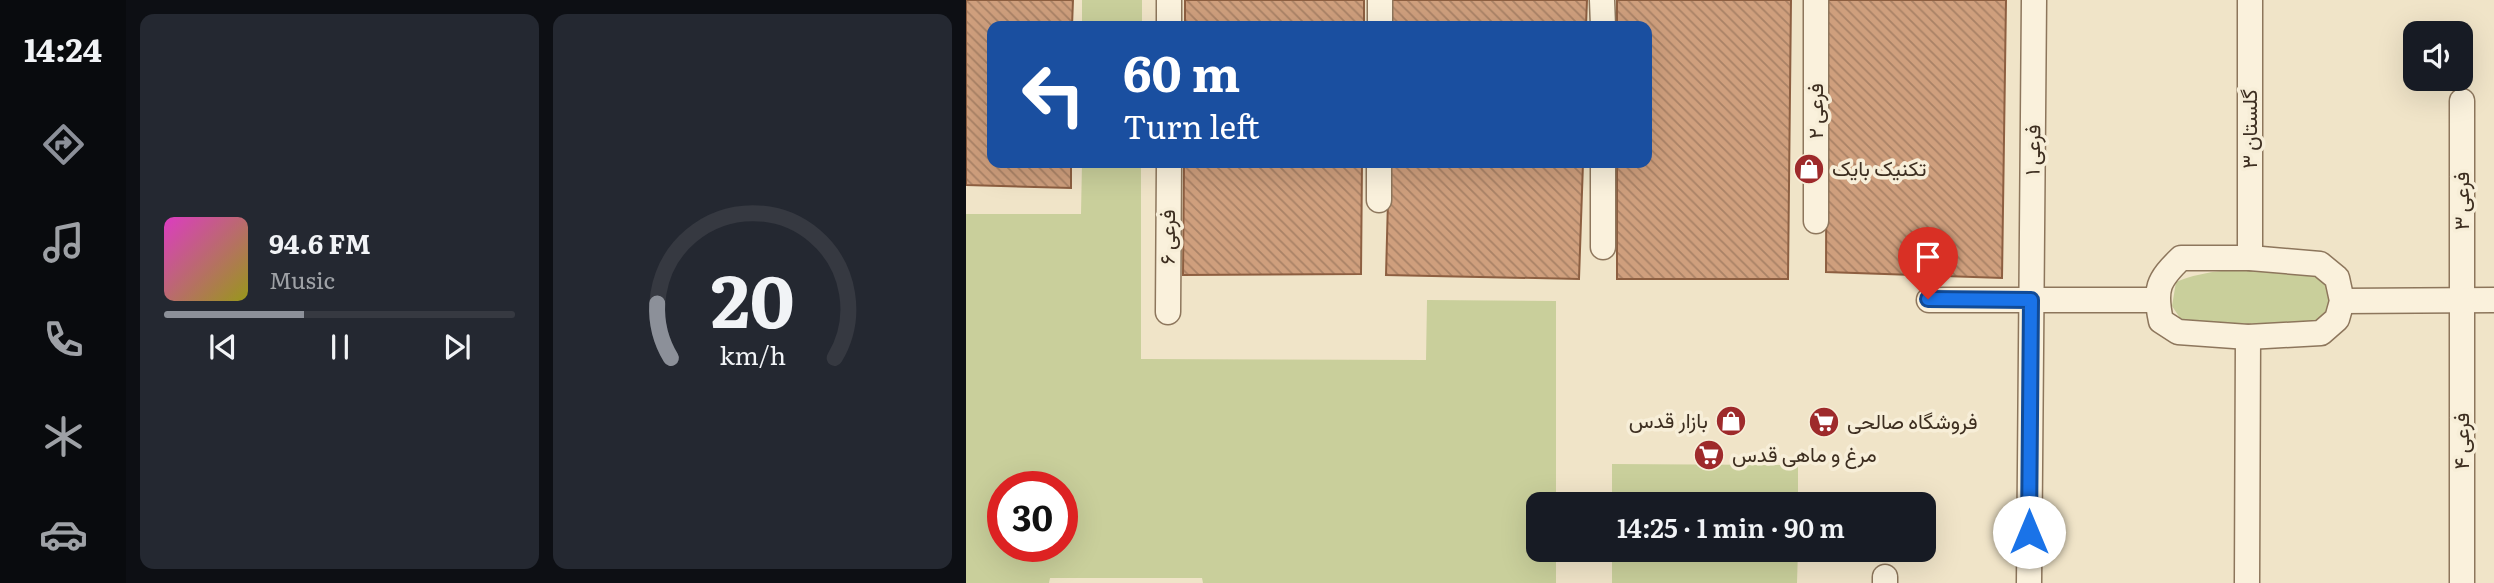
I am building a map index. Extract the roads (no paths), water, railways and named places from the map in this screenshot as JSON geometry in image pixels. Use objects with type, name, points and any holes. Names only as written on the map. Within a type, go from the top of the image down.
[{"type":"street","points":[[1169,0],[1169,21]]},
{"type":"street","points":[[1380,0],[1380,21]]},
{"type":"street","points":[[1602,0],[1602,21]]},
{"type":"street","name":"فرعی ۲","points":[[1815,221],[1816,0]]},
{"type":"street","name":"فرعی ۱","points":[[2031,300],[2034,0]]},
{"type":"street","name":"گلستان ۳","points":[[2250,0],[2250,258]]},
{"type":"street","name":"فرعی ۳","points":[[2462,101],[2462,300]]},
{"type":"street","name":"فرعی ۶","points":[[1168,312],[1169,168]]},
{"type":"street","points":[[1379,168],[1379,200]]},
{"type":"street","points":[[1603,168],[1603,247]]},
{"type":"street","points":[[2181,258],[2250,258],[2320,264],[2337,278],[2342,301],[2337,319],[2321,333],[2248,337],[2178,332],[2161,321],[2157,300],[2164,275],[2181,258]]},
{"type":"street","points":[[1928,299],[2157,300]]},
{"type":"street","points":[[2029,583],[2031,300]]},
{"type":"street","name":"فرعی ۴","points":[[2462,300],[2462,583]]},
{"type":"street","points":[[2342,301],[2494,300]]},
{"type":"street","points":[[2247,583],[2248,337]]},
{"type":"place","name":"تکنیک بایک","points":[[1809,169]]},
{"type":"place","name":"بازار قدس","points":[[1731,421]]},
{"type":"place","name":"فروشگاه صالحی","points":[[1824,422]]},
{"type":"place","name":"مرغ و ماهی قدس","points":[[1709,455]]}]
